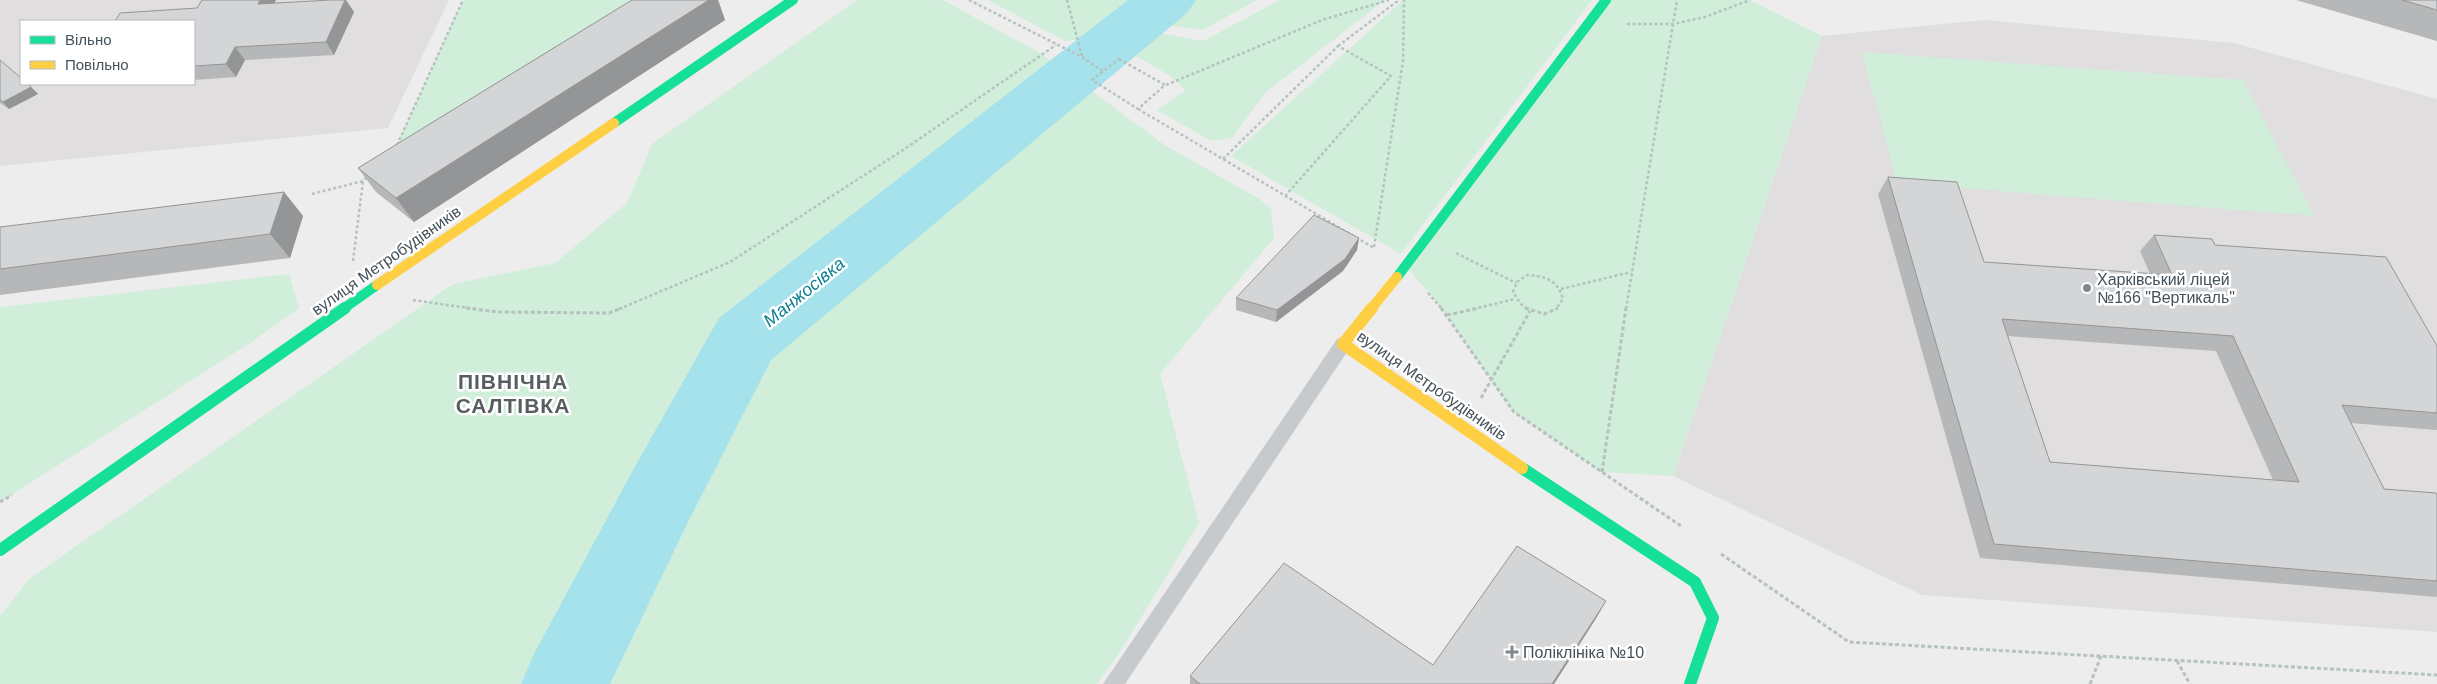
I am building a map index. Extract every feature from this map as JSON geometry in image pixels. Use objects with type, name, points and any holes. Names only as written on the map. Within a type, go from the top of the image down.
[{"type":"street","name":"вулиця Метробудівників","points":[[0,550],[365,293],[793,0]]},
{"type":"street","name":"вулиця Метробудівників","points":[[1606,0],[1406,266],[1343,344],[1462,428],[1695,582],[1713,618],[1690,684]]},
{"type":"lane","points":[[1113,684],[1343,344]]},
{"type":"path","points":[[396,149],[463,0]]},
{"type":"path","points":[[969,0],[1056,45],[1082,56],[1104,72]]},
{"type":"path","points":[[1067,0],[1082,56]]},
{"type":"path","points":[[1138,109],[1166,85],[1322,20],[1389,0]]},
{"type":"path","points":[[1223,159],[1338,46],[1399,0]]},
{"type":"path","points":[[1374,248],[1403,61],[1404,0]]},
{"type":"path","points":[[1602,472],[1630,272],[1677,0]]},
{"type":"path","points":[[1588,24],[1673,24],[1705,17],[1750,0]]},
{"type":"path","points":[[365,293],[497,312],[609,313],[730,262],[903,150],[1056,45]]},
{"type":"path","points":[[1286,195],[1391,76],[1338,46]]},
{"type":"path","points":[[1166,85],[1119,59],[1092,80],[1138,109],[1406,266],[1447,315],[1491,382],[1514,412],[1682,527]]},
{"type":"path","points":[[312,194],[363,181],[375,169]]},
{"type":"path","points":[[352,269],[363,181]]},
{"type":"path","points":[[1427,238],[1516,283]]},
{"type":"path","points":[[1561,290],[1630,272]]},
{"type":"path","points":[[1527,275],[1544,276],[1556,282],[1561,290],[1563,299],[1556,310],[1548,313],[1530,311],[1521,306],[1515,299],[1512,292],[1516,283],[1527,275]]},
{"type":"path","points":[[1447,315],[1515,299]]},
{"type":"path","points":[[1462,428],[1491,382],[1530,311]]},
{"type":"path","points":[[0,502],[16,492]]},
{"type":"path","points":[[1713,548],[1849,642],[2437,674]]},
{"type":"path","points":[[2090,684],[2100,656]]},
{"type":"path","points":[[2176,660],[2190,684]]},
{"type":"shaded area","points":[[0,0],[449,0],[388,128],[0,166]]},
{"type":"shaded area","name":"Харківський ліцей №166 \"Вертикаль\"","points":[[1984,20],[2234,43],[2437,99],[2437,632],[1922,595],[1673,476],[1822,36]]},
{"type":"green space","points":[[463,0],[675,0],[395,149]]},
{"type":"green space","points":[[857,0],[943,0],[1042,54],[1166,146],[1258,198],[1271,209],[1274,238],[1160,374],[1199,523],[1120,652],[1097,684],[0,684],[0,616],[29,579],[453,284],[555,263],[627,203],[652,144]]},
{"type":"green space","points":[[988,0],[1136,0],[1130,18],[1109,35],[1065,41]]},
{"type":"green space","points":[[1147,0],[1257,0],[1203,30],[1162,25]]},
{"type":"green space","points":[[1280,0],[1385,0],[1266,92],[1232,138],[1211,141],[1157,110],[1186,90],[1167,74],[1127,51],[1136,42],[1155,32],[1203,41]]},
{"type":"green space","points":[[1403,0],[1592,0],[1401,254],[1231,156]]},
{"type":"green space","points":[[1606,0],[1750,0],[1822,36],[1673,476],[1602,472],[1514,412],[1447,315],[1406,266]]},
{"type":"green space","points":[[1862,52],[2243,80],[2314,216],[1897,183]]},
{"type":"green space","points":[[289,274],[299,308],[250,343],[0,502],[0,307]]},
{"type":"building","points":[[202,0],[260,0],[258,4],[345,0],[326,42],[235,47],[226,64],[195,66],[195,20],[116,20],[120,13],[197,8]]},
{"type":"building","points":[[632,0],[709,0],[396,198],[358,168]]},
{"type":"building","points":[[2402,0],[2437,0],[2437,10]]},
{"type":"building","points":[[0,60],[20,77],[20,85],[29,85],[31,87],[3,102],[0,100]]},
{"type":"building","points":[[1888,177],[1957,182],[1984,262],[2172,275],[2154,235],[2212,239],[2215,245],[2386,257],[2437,346],[2437,413],[2342,405],[2384,489],[2436,493],[2437,581],[1994,544]],"holes":[[[2002,319],[2233,336],[2299,482],[2050,462]]]},
{"type":"building","points":[[284,192],[270,234],[0,269],[0,227]]},
{"type":"building","points":[[1314,215],[1359,238],[1345,259],[1277,310],[1236,298]]},
{"type":"building","points":[[1517,546],[1606,601],[1552,684],[1200,684],[1190,676],[1284,563],[1433,665]]},
{"type":"waterway","name":"Манжосівка","points":[[565,684],[660,497],[745,339],[1166,0]]},
{"type":"traffic: fast","points":[[614,123],[793,0]]},
{"type":"traffic: fast","points":[[1397,277],[1606,0]]},
{"type":"traffic: fast","points":[[0,550],[377,285]]},
{"type":"traffic: fast","points":[[1522,468],[1695,582],[1713,618],[1690,684]]},
{"type":"traffic: slow","points":[[377,285],[614,123]]},
{"type":"traffic: slow","points":[[1397,277],[1343,344],[1522,468]]},
{"type":"place","name":"Харківський ліцей №166 \"Вертикаль\"","points":[[2087,288]]},
{"type":"place","name":"Поліклініка №10","points":[[1512,652]]},
{"type":"district","name":"ПІВНІЧНА САЛТІВКА","points":[[513,394]]}]
